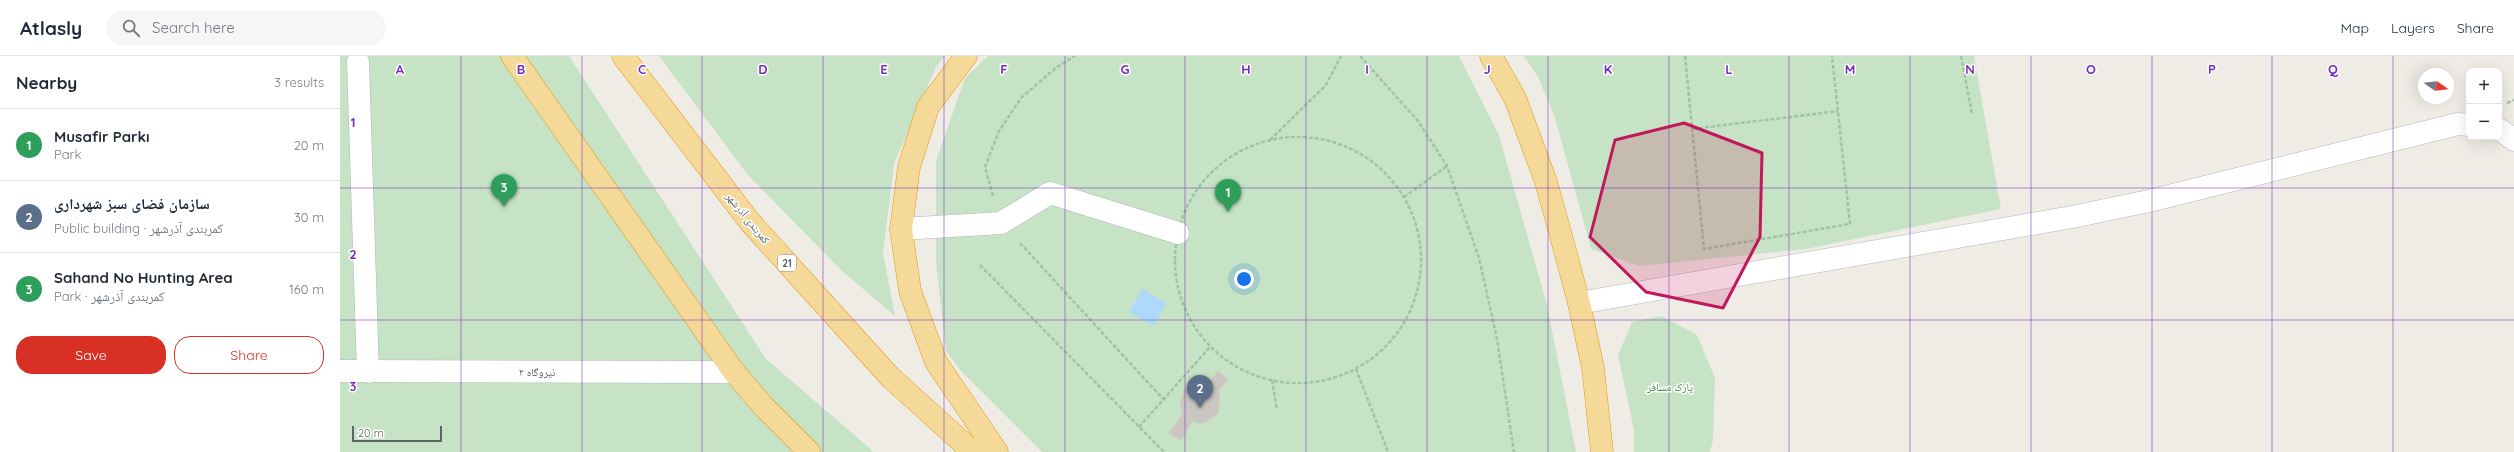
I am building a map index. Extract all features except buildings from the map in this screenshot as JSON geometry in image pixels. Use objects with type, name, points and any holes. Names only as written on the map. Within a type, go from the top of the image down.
[{"type":"highway","points":[[512,56],[734,372],[765,408],[809,452]]},
{"type":"highway","name":"کمربندی آذرشهر","points":[[623,56],[750,222],[890,377],[973,452]]},
{"type":"highway","points":[[966,56],[928,107],[909,166],[901,229],[910,291],[936,362],[997,452]]},
{"type":"highway","points":[[1491,56],[1515,98],[1546,182],[1579,303],[1593,368],[1602,452]]},
{"type":"highway","points":[[765,408],[789,452]]},
{"type":"street","points":[[358,62],[368,372]]},
{"type":"street","points":[[1579,303],[2080,215],[2149,201],[2458,124],[2466,125]]},
{"type":"street","points":[[2502,131],[2514,140]]},
{"type":"street","points":[[901,229],[1001,223],[1050,193],[1178,233]]},
{"type":"street","name":"نیروگاه ۲","points":[[340,371],[734,372]]},
{"type":"path","points":[[1075,56],[1057,67],[1021,98],[999,131],[985,167],[1001,223],[1164,400]]},
{"type":"path","points":[[1270,140],[1326,85],[1341,56]]},
{"type":"path","points":[[1360,56],[1418,121],[1447,166],[1479,258],[1497,339],[1514,452]]},
{"type":"path","points":[[1685,56],[1704,249],[1850,224],[1832,56]]},
{"type":"path","points":[[1961,56],[1972,114]]},
{"type":"path","points":[[1693,130],[1838,111]]},
{"type":"path","points":[[1292,135],[1328,139],[1361,152],[1389,175],[1404,197],[1409,204],[1419,234],[1421,266],[1416,297],[1402,326],[1387,344],[1356,369],[1327,380],[1295,384],[1272,380],[1235,367],[1210,347],[1188,319],[1177,285],[1174,249],[1182,214],[1200,184],[1226,158],[1258,142],[1292,135]]},
{"type":"path","points":[[1404,197],[1447,166]]},
{"type":"path","points":[[980,265],[1164,452]]},
{"type":"path","points":[[1139,427],[1210,347]]},
{"type":"path","points":[[1356,369],[1388,452]]},
{"type":"path","points":[[1272,380],[1276,410]]},
{"type":"highlighted area","points":[[1684,123],[1762,153],[1760,237],[1723,308],[1646,292],[1590,237],[1615,140]]},
{"type":"green space","points":[[340,56],[569,56],[766,359],[874,452],[340,452]]},
{"type":"green space","points":[[659,56],[945,56],[936,67],[894,164],[883,253],[895,316],[842,271],[747,174]]},
{"type":"green space","points":[[988,56],[1459,56],[1499,135],[1547,305],[1576,452],[1042,452],[961,371],[946,351],[936,262],[936,161],[965,78]]},
{"type":"green space","points":[[1524,56],[1974,56],[2001,209],[1806,249],[1639,266],[1591,249],[1555,118],[1538,77]]},
{"type":"green space","name":"پارک مسافر","points":[[1662,316],[1697,335],[1715,378],[1713,440],[1710,452],[1634,452],[1634,430],[1618,355],[1632,322]]},
{"type":"water","points":[[1142,289],[1166,303],[1154,326],[1129,312]]},
{"type":"place","name":"Sahand No Hunting Area","points":[[504,207]]},
{"type":"place","name":"Musafir Parkı","points":[[1228,212]]},
{"type":"place","name":"سازمان فضای سبز شهرداری","points":[[1200,408]]}]
